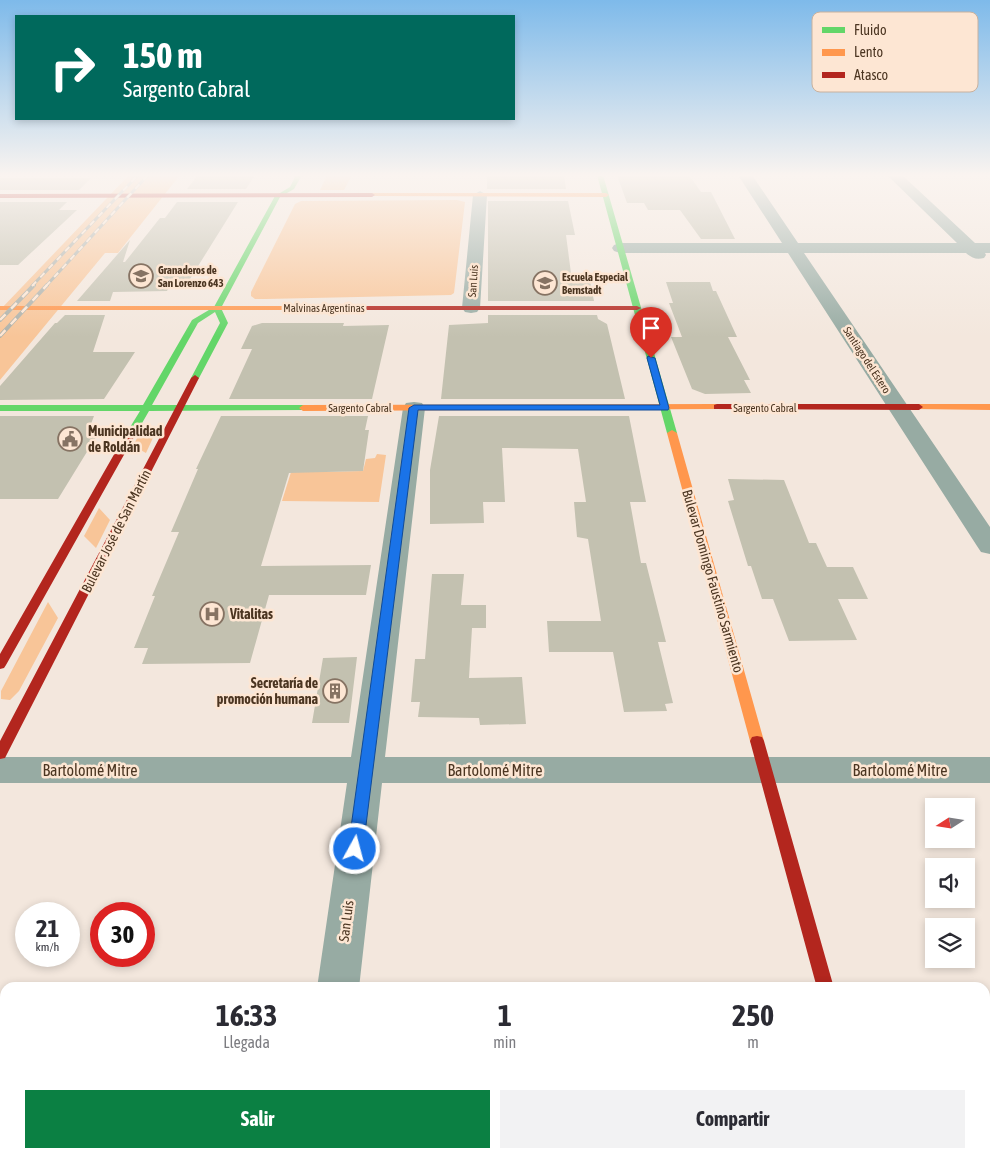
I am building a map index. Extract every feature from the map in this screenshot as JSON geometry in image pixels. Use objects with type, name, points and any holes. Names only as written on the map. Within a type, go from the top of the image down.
[{"type":"street","points":[[0,665],[195,322],[217,308],[260,229]]},
{"type":"street","name":"San Luis","points":[[471,308],[477,229]]},
{"type":"street","name":"Bulevar Domingo Faustino Sarmiento","points":[[615,229],[824,982]]},
{"type":"street","name":"Santiago del Estero","points":[[781,229],[990,546]]},
{"type":"street","points":[[951,229],[990,266]]},
{"type":"street","points":[[620,248],[990,248]]},
{"type":"street","name":"Malvinas Argentinas","points":[[6,308],[637,308]]},
{"type":"street","name":"Bulevar José de San Martín","points":[[0,754],[224,323],[217,308]]},
{"type":"street","name":"Sargento Cabral","points":[[0,408],[990,408]]},
{"type":"street","name":"San Luis","points":[[339,982],[365,770],[414,408]]},
{"type":"street","name":"Bartolomé Mitre","points":[[0,770],[990,770]]},
{"type":"shaded area","points":[[77,229],[137,229],[118,253],[105,253],[0,380],[0,310]]},
{"type":"shaded area","points":[[282,229],[462,229],[454,293],[451,295],[255,299],[251,296],[251,292]]},
{"type":"shaded area","points":[[153,426],[157,429],[146,453],[133,446],[140,434]]},
{"type":"shaded area","points":[[377,454],[386,455],[379,502],[282,501],[296,456],[322,472],[363,471],[366,459],[375,458]]},
{"type":"shaded area","points":[[99,508],[110,520],[96,548],[84,536]]},
{"type":"shaded area","points":[[48,602],[58,618],[19,691],[10,700],[1,699],[1,691]]},
{"type":"building","points":[[0,229],[57,229],[18,265],[0,265]]},
{"type":"building","points":[[151,229],[221,229],[185,287],[169,287],[167,291],[113,292],[110,301],[77,301],[130,240],[123,262],[125,262]]},
{"type":"building","points":[[488,229],[574,229],[575,235],[566,235],[572,281],[590,281],[594,301],[488,301]]},
{"type":"building","points":[[694,229],[730,229],[735,239],[701,239]]},
{"type":"building","points":[[666,282],[710,282],[737,337],[728,337],[750,380],[744,380],[751,393],[705,394],[692,389],[671,337],[682,337],[669,303],[673,303]]},
{"type":"building","points":[[65,315],[105,315],[93,352],[135,352],[104,399],[0,400],[0,386],[55,323]]},
{"type":"building","points":[[488,315],[597,315],[598,319],[607,324],[625,399],[441,399],[449,325],[488,323]]},
{"type":"building","points":[[262,323],[344,323],[343,326],[389,325],[372,399],[229,399],[252,349],[241,349],[252,326]]},
{"type":"building","points":[[0,416],[94,416],[89,429],[101,429],[58,499],[0,499]]},
{"type":"building","points":[[221,416],[368,416],[365,430],[369,430],[363,471],[289,473],[261,566],[371,565],[366,595],[269,595],[250,663],[142,664],[148,648],[134,648],[155,596],[152,596],[179,532],[171,532],[198,469],[196,469]]},
{"type":"building","points":[[439,416],[629,416],[646,502],[630,502],[641,563],[646,563],[666,642],[658,642],[673,703],[665,704],[667,711],[624,712],[613,652],[549,652],[547,621],[601,621],[588,539],[577,537],[574,502],[586,502],[578,449],[502,448],[505,502],[483,502],[484,523],[430,524],[430,470]]},
{"type":"building","points":[[728,479],[784,480],[809,543],[816,543],[827,567],[853,567],[868,599],[838,599],[857,640],[789,641],[773,599],[762,599],[751,566],[748,566],[728,501],[734,500]]},
{"type":"building","points":[[432,574],[464,574],[461,605],[486,605],[486,628],[472,628],[469,678],[522,677],[526,724],[480,725],[479,718],[418,717],[420,702],[411,702],[415,659],[425,659]]},
{"type":"building","name":"Secretaría de promoción humana","points":[[357,657],[349,723],[312,723],[323,658]]},
{"type":"railway","points":[[32,286],[86,229]]},
{"type":"railway","points":[[46,286],[98,229]]},
{"type":"railway","points":[[0,320],[34,285]]},
{"type":"railway","points":[[0,336],[47,285]]},
{"type":"traffic: fast","points":[[129,437],[195,322],[217,308],[260,229]]},
{"type":"traffic: fast","points":[[615,229],[672,433]]},
{"type":"traffic: fast","points":[[195,378],[224,323],[217,308]]},
{"type":"traffic: fast","points":[[0,408],[303,408]]},
{"type":"traffic: slow","points":[[0,308],[320,308]]},
{"type":"traffic: slow","points":[[303,408],[717,407]]},
{"type":"traffic: slow","points":[[919,407],[990,407]]},
{"type":"traffic: slow","points":[[672,433],[757,741]]},
{"type":"traffic: jam","points":[[320,308],[637,308]]},
{"type":"traffic: jam","points":[[0,754],[195,378]]},
{"type":"traffic: jam","points":[[717,407],[919,407]]},
{"type":"traffic: jam","points":[[0,665],[129,437]]},
{"type":"traffic: jam","points":[[757,741],[824,982]]},
{"type":"place","name":"Granaderos de San Lorenzo 643","points":[[141,276]]},
{"type":"place","name":"Escuela Especial Bernstadt","points":[[545,283]]},
{"type":"place","name":"Municipalidad de Roldán","points":[[70,439]]},
{"type":"place","name":"Vitalitas","points":[[212,614]]},
{"type":"place","name":"Secretaría de promoción humana","points":[[335,691]]},
{"type":"route","points":[[355,849],[414,408],[665,408],[651,358]]}]
